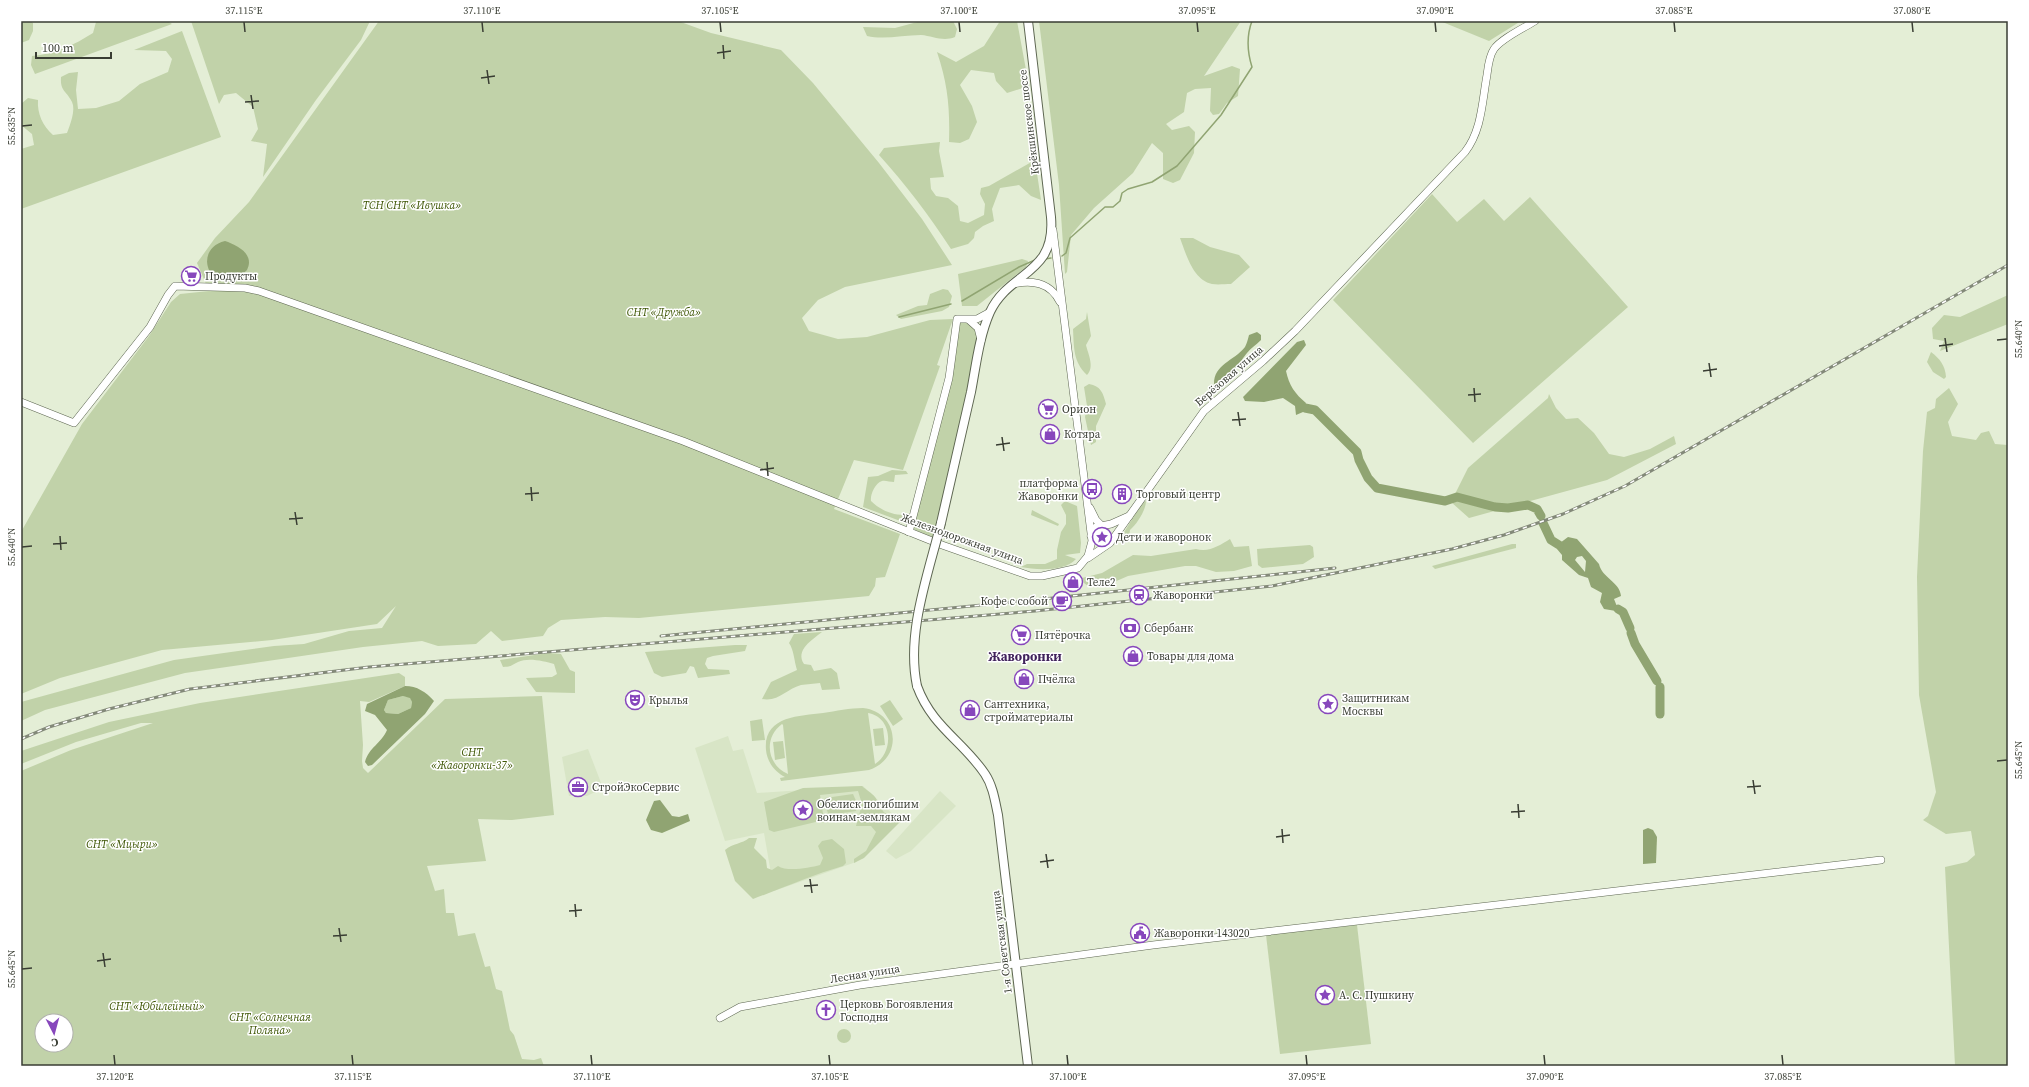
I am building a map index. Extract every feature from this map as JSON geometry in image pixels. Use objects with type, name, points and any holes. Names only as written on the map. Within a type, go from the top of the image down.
[{"type":"main road","name":"Крёкшинское шоссе","points":[[941,523],[981,342],[990,312],[999,298],[1012,284],[1034,268],[1043,258],[1050,239],[1052,220],[1028,21]]},
{"type":"main road","name":"1-я Советская улица","points":[[941,523],[914,636],[914,664],[917,686],[924,702],[936,722],[985,774],[994,795],[998,815],[1028,1066]]},
{"type":"street","name":"Берёзовая улица","points":[[1112,541],[1204,411],[1270,355],[1324,302],[1468,148],[1478,128],[1488,64],[1493,50],[1502,42],[1536,21]]},
{"type":"street","points":[[1052,220],[1062,308],[1086,498],[1092,539],[1098,546],[1104,547],[1112,541],[1112,531],[1103,526],[1094,518],[1086,498]]},
{"type":"street","points":[[1012,284],[1033,283],[1045,285],[1056,294],[1062,308]]},
{"type":"street","name":"Железнодорожная улица","points":[[21,402],[74,423],[150,326],[175,286],[245,288],[259,291],[676,438],[978,559],[1030,576],[1042,576],[1070,571],[1079,567],[1104,547]]},
{"type":"street","points":[[909,532],[950,378],[957,319],[969,320],[979,318],[990,312]]},
{"type":"street","points":[[969,320],[978,328],[981,342]]},
{"type":"street","points":[[1085,561],[1090,551],[1094,530],[1122,520],[1130,515]]},
{"type":"street","name":"Лесная улица","points":[[720,1018],[740,1007],[860,985],[1153,945],[1881,860]]},
{"type":"shaded area","points":[[225,241],[244,251],[249,259],[249,264],[247,270],[235,279],[224,281],[216,278],[210,271],[207,263],[208,254],[214,246]]},
{"type":"shaded area","points":[[1257,332],[1261,335],[1261,340],[1249,351],[1225,380],[1217,385],[1214,384],[1217,372],[1221,367],[1241,352],[1245,347],[1249,335]]},
{"type":"shaded area","points":[[1304,340],[1306,345],[1286,371],[1293,389],[1306,403],[1303,412],[1296,415],[1295,406],[1283,398],[1264,402],[1245,401],[1243,397],[1297,342]]},
{"type":"shaded area","points":[[1568,537],[1577,539],[1599,564],[1604,573],[1618,587],[1621,596],[1614,599],[1618,609],[1616,611],[1604,609],[1600,602],[1602,593],[1591,587],[1588,578],[1579,575],[1562,560],[1562,555],[1557,549],[1560,543]],"holes":[[[1582,556],[1586,561],[1585,572],[1575,560],[1577,557]]]},
{"type":"shaded area","points":[[405,686],[421,690],[434,701],[425,714],[372,765],[368,766],[365,762],[369,753],[382,739],[387,730],[375,715],[365,711],[367,704]],"holes":[[[403,696],[410,698],[412,702],[411,708],[398,714],[386,713],[384,710],[388,700]]]},
{"type":"shaded area","points":[[728,736],[733,751],[743,749],[757,793],[863,786],[899,820],[856,862],[774,891],[764,833],[725,841],[695,748]]},
{"type":"shaded area","points":[[588,749],[603,788],[587,796],[569,796],[562,757]]},
{"type":"shaded area","points":[[940,791],[956,806],[911,851],[896,859],[886,851]]},
{"type":"shaded area","points":[[660,800],[672,816],[679,817],[688,814],[690,821],[662,833],[651,830],[646,820],[654,801]]},
{"type":"shaded area","points":[[1648,828],[1653,830],[1657,837],[1656,863],[1643,864],[1643,830]]},
{"type":"green space","points":[[21,21],[30,21],[33,23],[33,31],[29,40],[21,43]]},
{"type":"green space","points":[[93,21],[167,21],[172,24],[35,74],[31,65],[32,56],[56,51],[93,33],[96,22]]},
{"type":"green space","points":[[191,21],[370,21],[361,40],[316,100],[263,177],[267,144],[251,141],[258,129],[253,107],[236,93],[224,95],[219,104]]},
{"type":"green space","points":[[379,21],[678,21],[711,33],[781,50],[813,83],[879,163],[922,219],[952,265],[845,287],[818,300],[802,318],[809,331],[838,339],[867,337],[930,320],[953,319],[937,365],[940,366],[903,470],[854,460],[834,509],[900,534],[885,577],[876,578],[875,586],[869,596],[639,618],[605,617],[561,620],[548,628],[543,636],[502,641],[491,631],[476,644],[438,646],[422,641],[363,647],[185,673],[45,710],[21,721],[21,702],[174,660],[274,646],[304,644],[349,631],[382,628],[396,606],[377,624],[272,640],[162,650],[60,678],[21,694],[21,532],[82,424],[149,336],[171,302],[180,294],[209,291],[197,263],[215,238],[249,202]]},
{"type":"green space","points":[[921,21],[953,21],[957,29],[955,37],[942,39],[921,35],[873,37],[867,36],[863,27],[895,28]]},
{"type":"green space","points":[[1000,21],[1017,21],[1029,86],[1007,93],[996,81],[994,73],[971,70],[960,85],[972,106],[977,122],[969,139],[960,143],[949,142],[948,97],[944,75],[937,52],[956,62],[984,46]]},
{"type":"green space","points":[[1039,21],[1241,21],[1204,76],[1232,66],[1240,69],[1238,96],[1227,103],[1219,114],[1213,115],[1210,111],[1211,88],[1195,89],[1187,93],[1184,112],[1166,124],[1172,130],[1189,126],[1195,132],[1194,153],[1180,180],[1173,183],[1163,179],[1163,153],[1152,143],[1133,173],[1094,208],[1071,235],[1067,272],[1065,274],[1059,185]]},
{"type":"green space","points":[[1440,21],[1521,21],[1489,41]]},
{"type":"green space","points":[[182,31],[221,137],[21,209],[21,149],[34,145],[32,134],[21,125],[21,104],[28,98],[38,100],[40,115],[49,131],[53,135],[67,133],[72,118],[73,105],[63,89],[61,77],[69,73],[78,72],[76,90],[78,109],[96,108],[119,101],[140,84],[168,72],[172,59],[166,51],[134,50]]},
{"type":"green space","points":[[940,142],[939,151],[944,177],[930,178],[931,189],[936,196],[948,198],[958,206],[960,221],[968,223],[984,215],[985,204],[980,194],[981,188],[989,186],[1035,160],[1041,200],[1031,196],[1019,185],[1000,188],[992,209],[994,221],[975,232],[974,238],[968,244],[951,249],[917,200],[879,155],[884,148]]},
{"type":"green space","points":[[1432,194],[1457,222],[1484,199],[1504,221],[1530,197],[1628,307],[1473,443],[1333,300]]},
{"type":"green space","points":[[1180,238],[1193,238],[1210,247],[1239,255],[1250,267],[1231,284],[1212,284],[1205,282],[1191,266]]},
{"type":"green space","points":[[1022,259],[1028,261],[1026,267],[977,306],[962,306],[958,274]]},
{"type":"green space","points":[[943,289],[948,290],[952,296],[949,307],[942,311],[901,319],[896,315],[918,306],[927,305],[930,294]]},
{"type":"green space","points":[[2008,295],[2008,324],[1940,351],[1944,341],[1933,339],[1932,328],[1944,315],[1960,317]]},
{"type":"green space","points":[[1087,312],[1091,336],[1086,345],[1091,364],[1087,375],[1079,365],[1075,354],[1073,329],[1086,319]]},
{"type":"green space","points":[[958,321],[967,323],[973,328],[977,334],[978,344],[936,532],[934,532],[932,537],[915,530],[912,525],[932,451]]},
{"type":"green space","points":[[1931,352],[1943,366],[1946,377],[1944,379],[1933,372],[1927,362]]},
{"type":"green space","points":[[1089,384],[1099,388],[1106,404],[1096,426],[1096,442],[1091,445],[1085,417],[1087,406],[1084,387]]},
{"type":"green space","points":[[1949,388],[1958,404],[1948,422],[1952,436],[1976,440],[1981,433],[1989,431],[1995,444],[2008,445],[2008,1066],[1955,1066],[1945,867],[1967,862],[1975,855],[1971,831],[1946,834],[1923,820],[1928,816],[1936,792],[1919,695],[1917,577],[1923,451],[1927,412],[1935,408],[1936,399]]},
{"type":"green space","points":[[1549,394],[1556,408],[1566,419],[1578,418],[1594,433],[1609,454],[1624,457],[1650,449],[1674,436],[1676,444],[1607,480],[1469,518],[1451,502],[1468,468],[1548,398]]},
{"type":"green space","points":[[892,470],[906,471],[908,474],[895,475],[894,482],[879,482],[871,496],[871,501],[886,511],[904,515],[905,520],[903,522],[863,507],[868,477],[878,476]]},
{"type":"green space","points":[[1065,501],[1077,506],[1081,543],[1080,553],[1065,555],[1076,559],[1071,563],[1057,568],[1034,569],[1021,567],[1027,564],[1045,564],[1057,559],[1057,550],[1061,532],[1066,524],[1066,515],[1061,505]]},
{"type":"green space","points":[[1146,501],[1143,513],[1130,530],[1129,537],[1126,540],[1123,534],[1142,503]]},
{"type":"green space","points":[[1032,510],[1059,524],[1058,526],[1031,515]]},
{"type":"green space","points":[[1230,539],[1234,547],[1249,546],[1252,566],[1234,571],[1216,572],[1196,566],[1185,566],[1128,576],[1105,586],[1088,586],[1084,583],[1082,578],[1102,573],[1133,555],[1151,556],[1196,549],[1205,550],[1214,548]]},
{"type":"green space","points":[[1516,544],[1516,548],[1435,569],[1432,566]]},
{"type":"green space","points":[[1310,545],[1313,547],[1314,557],[1303,564],[1262,568],[1258,565],[1257,549]]},
{"type":"green space","points":[[822,632],[803,650],[802,659],[804,664],[811,665],[814,671],[831,668],[837,673],[840,689],[822,690],[820,683],[801,685],[773,699],[762,699],[771,682],[797,670],[793,652],[789,643],[794,634]]},
{"type":"green space","points":[[747,645],[745,651],[707,658],[705,664],[708,669],[729,670],[730,674],[698,678],[694,667],[690,666],[686,673],[662,677],[654,673],[645,652]]},
{"type":"green space","points":[[549,653],[561,654],[570,670],[575,672],[575,693],[536,692],[526,678],[552,677],[557,674],[554,664],[526,660],[503,667],[500,660]]},
{"type":"green space","points":[[399,673],[405,677],[405,686],[369,702],[360,701],[363,745],[362,761],[363,768],[368,773],[445,699],[542,696],[554,815],[512,820],[478,819],[486,861],[427,866],[435,891],[444,889],[446,913],[454,913],[458,936],[475,933],[485,967],[490,966],[496,989],[502,991],[510,1030],[514,1035],[522,1059],[534,1060],[541,1058],[544,1066],[21,1066],[21,771],[71,750],[153,723],[141,723],[76,742],[21,764],[21,751],[109,722],[200,703]]},
{"type":"green space","points":[[403,696],[410,697],[412,702],[411,708],[398,714],[386,713],[384,710],[388,700]]},
{"type":"green space","points":[[890,700],[903,719],[893,726],[880,706]]},
{"type":"green space","points":[[863,708],[875,711],[884,718],[890,726],[893,736],[892,746],[888,756],[880,764],[869,770],[781,781],[780,778],[785,777],[772,766],[768,759],[766,750],[770,730],[776,724],[784,720],[804,715]],"holes":[[[868,713],[876,716],[882,721],[888,736],[888,744],[885,752],[881,759],[875,764]],[[782,724],[783,725],[788,774],[781,770],[776,764],[770,751],[772,736]]]},
{"type":"green space","points":[[762,719],[765,740],[752,741],[750,721]]},
{"type":"green space","points":[[883,728],[885,745],[875,746],[873,729]]},
{"type":"green space","points":[[783,741],[785,758],[775,760],[773,742]]},
{"type":"green space","points":[[862,786],[875,797],[885,813],[892,816],[898,816],[901,821],[864,858],[854,863],[854,859],[866,851],[876,832],[871,826],[856,826],[862,804],[858,791],[820,795],[824,820],[774,832],[769,830],[764,802],[803,788]]},
{"type":"green space","points":[[853,794],[857,803],[856,811],[829,815],[824,804],[825,798]]},
{"type":"green space","points":[[749,838],[757,838],[754,848],[766,860],[767,868],[772,870],[778,866],[792,869],[820,865],[823,858],[818,846],[822,841],[832,839],[844,849],[846,863],[843,866],[809,877],[753,899],[735,881],[725,850]]},
{"type":"green space","points":[[1357,925],[1371,1044],[1280,1054],[1266,935]]},
{"type":"green space","points":[[844,1029],[849,1031],[851,1036],[849,1041],[844,1043],[839,1041],[837,1036],[839,1031]]},
{"type":"waterway","points":[[1062,256],[1066,253],[1070,238],[1105,207],[1113,207],[1120,201],[1122,193],[1128,189],[1152,182],[1177,166],[1221,115],[1252,67],[1248,44],[1252,21]]},
{"type":"waterway","points":[[1045,259],[1051,258]]},
{"type":"waterway","points":[[962,301],[1019,267],[1035,260]]},
{"type":"waterway","points":[[899,317],[951,304]]},
{"type":"waterway","points":[[1305,408],[1315,410],[1357,452],[1359,460],[1368,478],[1377,488],[1445,501],[1457,497],[1495,507],[1508,508],[1528,505],[1537,509],[1541,516]]},
{"type":"waterway","points":[[1543,523],[1551,540],[1559,545]]},
{"type":"waterway","points":[[1618,609],[1623,612],[1630,628]]},
{"type":"waterway","points":[[1631,633],[1635,644],[1657,681]]},
{"type":"waterway","points":[[1660,687],[1660,714]]},
{"type":"railway","points":[[21,739],[49,727],[109,709],[190,689],[369,667],[1035,611],[1272,586],[1452,549],[1504,535],[1563,514],[1625,486],[2008,265]]},
{"type":"railway","points":[[661,636],[1034,600],[1335,568]]},
{"type":"place","name":"Продукты","points":[[191,276]]},
{"type":"place","name":"Орион","points":[[1048,409]]},
{"type":"place","name":"Котяра","points":[[1050,434]]},
{"type":"place","name":"платформа Жаворонки","points":[[1092,489]]},
{"type":"place","name":"Торговый центр","points":[[1122,494]]},
{"type":"place","name":"Дети и жаворонок","points":[[1102,537]]},
{"type":"place","name":"Теле2","points":[[1073,582]]},
{"type":"place","name":"Жаворонки","points":[[1139,595]]},
{"type":"place","name":"Кофе с собой","points":[[1062,601]]},
{"type":"place","name":"Сбербанк","points":[[1130,628]]},
{"type":"place","name":"Пятёрочка","points":[[1021,635]]},
{"type":"place","name":"Товары для дома","points":[[1133,656]]},
{"type":"place","name":"Пчёлка","points":[[1024,679]]},
{"type":"place","name":"Крылья","points":[[635,700]]},
{"type":"place","name":"Защитникам Москвы","points":[[1328,704]]},
{"type":"place","name":"Сантехника, стройматериалы","points":[[970,710]]},
{"type":"place","name":"СтройЭкоСервис","points":[[578,787]]},
{"type":"place","name":"Обелиск погибшим воинам-землякам","points":[[803,810]]},
{"type":"place","name":"Жаворонки 143020","points":[[1140,933]]},
{"type":"place","name":"А. С. Пушкину","points":[[1325,995]]},
{"type":"place","name":"Церковь Богоявления Господня","points":[[826,1010]]},
{"type":"district","name":"Жаворонки","points":[[1025,656]]},
{"type":"park label","name":"ТСН СНТ «Ивушка»","points":[[412,205]]},
{"type":"park label","name":"СНТ «Дружба»","points":[[664,312]]},
{"type":"park label","name":"СНТ «Жаворонки-37»","points":[[472,758]]},
{"type":"park label","name":"СНТ «Мцыри»","points":[[122,844]]},
{"type":"park label","name":"СНТ «Юбилейный»","points":[[157,1006]]},
{"type":"park label","name":"СНТ «Солнечная Поляна»","points":[[270,1023]]}]
